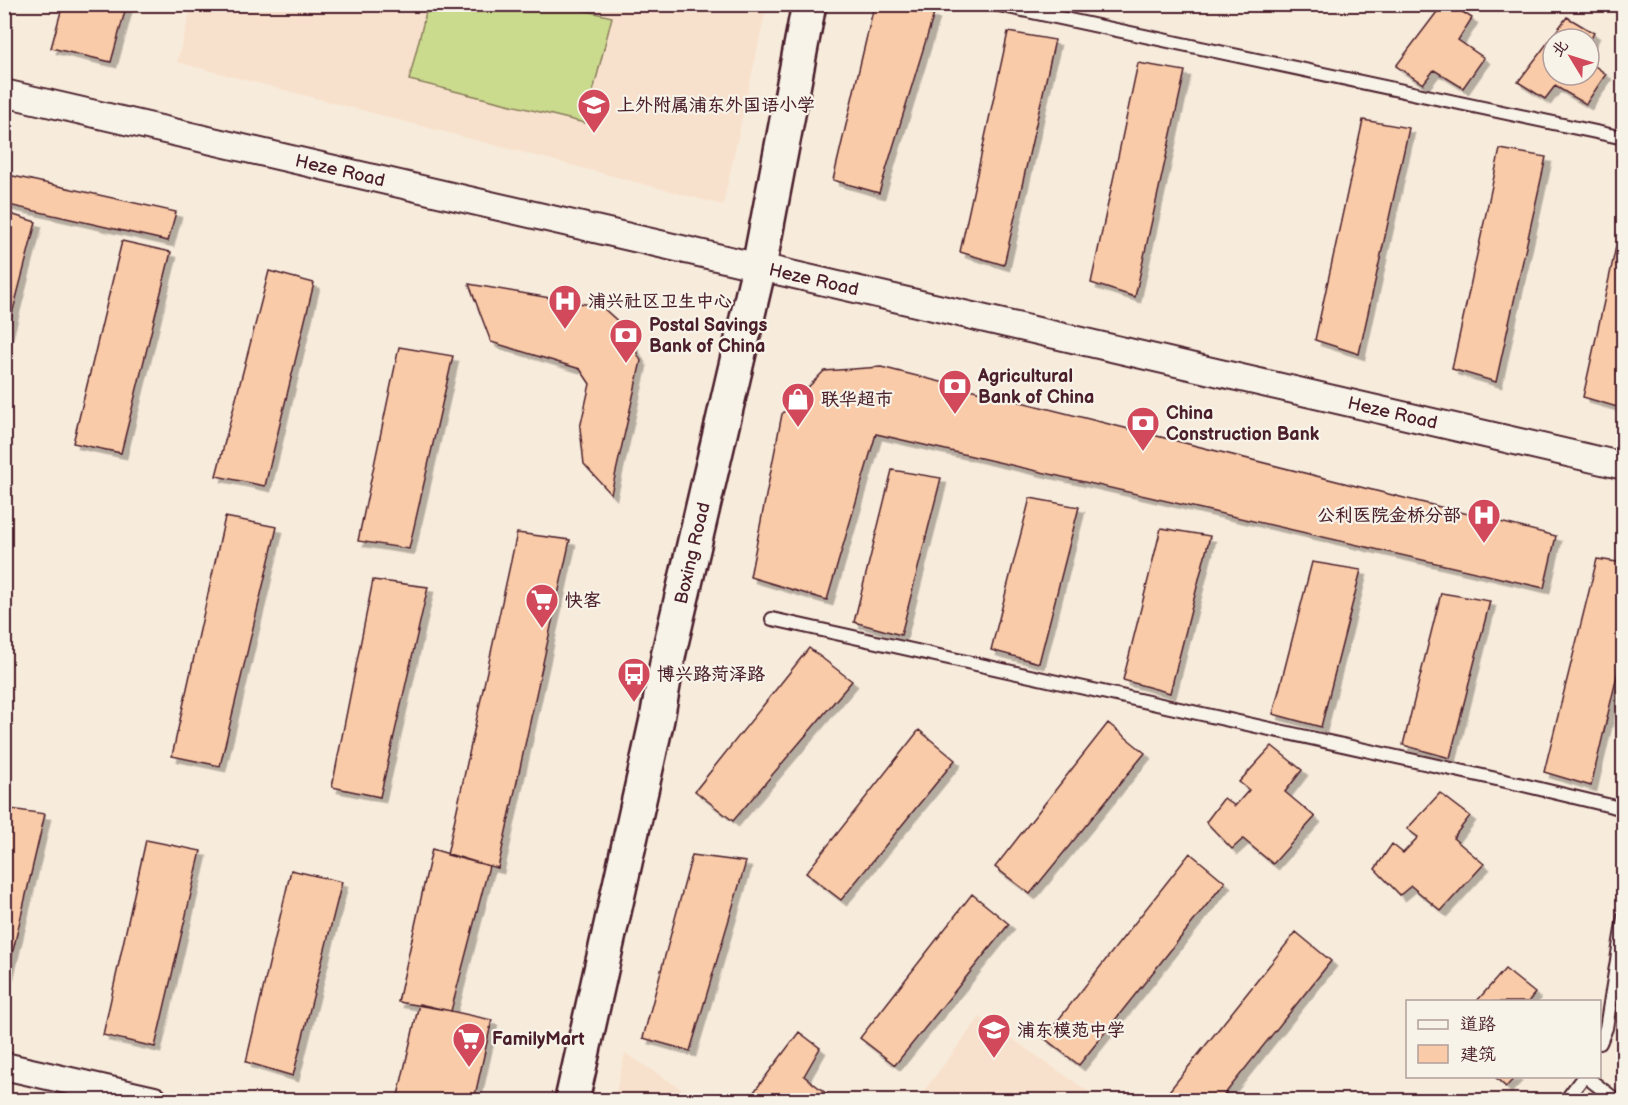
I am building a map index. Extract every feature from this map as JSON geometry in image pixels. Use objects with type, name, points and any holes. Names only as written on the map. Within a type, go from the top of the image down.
[{"type":"street","name":"Boxing Road","points":[[572,1101],[657,719],[669,652],[759,267],[809,4]]},
{"type":"street","name":"Heze Road","points":[[4,93],[1623,466]]},
{"type":"street","points":[[4,1066],[154,1101]]},
{"type":"lane","points":[[994,4],[1623,138]]},
{"type":"lane","points":[[772,619],[1507,781],[1623,809]]},
{"type":"lane","points":[[1601,1039],[1606,1028],[1623,917]]},
{"type":"lane","points":[[1566,1101],[1584,1078]]},
{"type":"lane","points":[[1586,1078],[1616,1101]]},
{"type":"shaded area","name":"上外附属浦东外国语小学","points":[[192,5],[767,5],[723,205],[177,62]]},
{"type":"shaded area","name":"浦东模范中学","points":[[980,1017],[1101,1100],[917,1100]]},
{"type":"shaded area","points":[[625,1053],[699,1100],[614,1100]]},
{"type":"green space","points":[[428,4],[562,5],[612,17],[585,123],[409,80]]},
{"type":"building","points":[[63,4],[127,4],[111,62],[51,48]]},
{"type":"building","points":[[1443,4],[1450,4],[1472,18],[1458,40],[1484,58],[1463,88],[1434,70],[1423,84],[1396,66]]},
{"type":"building","points":[[874,6],[934,14],[879,193],[833,180]]},
{"type":"building","points":[[1567,17],[1584,27],[1559,27]]},
{"type":"building","points":[[1008,32],[1055,40],[1004,265],[960,252]]},
{"type":"building","points":[[1541,51],[1541,87],[1554,87],[1545,99],[1518,82]]},
{"type":"building","points":[[1138,63],[1185,71],[1135,297],[1091,283]]},
{"type":"building","points":[[1601,70],[1606,74],[1601,82]]},
{"type":"building","points":[[1557,87],[1597,87],[1586,104]]},
{"type":"building","points":[[1363,120],[1409,128],[1359,354],[1315,340]]},
{"type":"building","points":[[1500,149],[1546,157],[1496,382],[1452,369]]},
{"type":"building","points":[[4,174],[176,212],[168,241],[4,204]]},
{"type":"building","points":[[1624,210],[1624,409],[1583,397]]},
{"type":"building","points":[[4,212],[36,222],[4,345]]},
{"type":"building","points":[[122,241],[171,252],[121,453],[73,443]]},
{"type":"building","points":[[269,271],[314,283],[265,486],[216,476]]},
{"type":"building","points":[[469,284],[602,307],[623,326],[641,361],[611,494],[584,464],[580,428],[590,384],[580,369],[491,342]]},
{"type":"building","points":[[399,347],[453,356],[409,549],[358,541]]},
{"type":"building","points":[[881,367],[1556,536],[1544,588],[876,434],[827,600],[750,577],[782,414],[824,371]]},
{"type":"building","points":[[892,470],[941,478],[901,635],[854,622]]},
{"type":"building","points":[[1030,498],[1079,507],[1039,663],[991,650]]},
{"type":"building","points":[[225,517],[277,527],[220,766],[172,756]]},
{"type":"building","points":[[1161,528],[1210,536],[1170,693],[1123,680]]},
{"type":"building","points":[[517,533],[570,540],[498,868],[447,855]]},
{"type":"building","points":[[1597,559],[1624,563],[1624,646],[1591,786],[1544,772]]},
{"type":"building","points":[[1312,562],[1361,570],[1321,727],[1273,714]]},
{"type":"building","points":[[373,580],[428,587],[380,797],[332,787]]},
{"type":"building","points":[[1441,593],[1490,601],[1450,758],[1403,745]]},
{"type":"building","points":[[809,648],[852,681],[733,821],[695,791]]},
{"type":"building","points":[[1108,723],[1145,753],[1030,894],[995,867]]},
{"type":"building","points":[[919,730],[955,760],[841,900],[806,873]]},
{"type":"building","points":[[1272,746],[1302,770],[1285,792],[1315,817],[1273,864],[1243,839],[1232,849],[1206,822],[1224,798],[1235,806],[1249,790],[1239,782]]},
{"type":"building","points":[[1440,793],[1470,816],[1453,838],[1484,864],[1441,911],[1411,886],[1400,895],[1375,869],[1392,844],[1403,853],[1418,837],[1407,829]]},
{"type":"building","points":[[4,808],[45,814],[4,989]]},
{"type":"building","points":[[146,840],[201,851],[155,1047],[103,1035]]},
{"type":"building","points":[[432,849],[489,866],[451,1011],[398,1002]]},
{"type":"building","points":[[1190,853],[1225,882],[1079,1065],[1044,1038]]},
{"type":"building","points":[[692,855],[746,862],[690,1051],[643,1038]]},
{"type":"building","points":[[291,870],[342,882],[293,1076],[246,1062]]},
{"type":"building","points":[[972,894],[1009,924],[895,1065],[860,1038]]},
{"type":"building","points":[[1296,932],[1331,961],[1220,1100],[1162,1100]]},
{"type":"building","points":[[1505,969],[1535,993],[1530,1000],[1478,1000]]},
{"type":"building","points":[[419,1004],[492,1020],[474,1100],[397,1100]]},
{"type":"building","points":[[799,1032],[820,1048],[804,1076],[832,1098],[831,1100],[748,1100]]},
{"type":"building","points":[[1496,1078],[1514,1078],[1506,1087]]},
{"type":"place","name":"上外附属浦东外国语小学","points":[[594,134]]},
{"type":"place","name":"浦兴社区卫生中心","points":[[565,330]]},
{"type":"place","name":"Postal Savings Bank of China","points":[[626,364]]},
{"type":"place","name":"Agricultural Bank of China","points":[[955,415]]},
{"type":"place","name":"联华超市","points":[[798,428]]},
{"type":"place","name":"China Construction Bank","points":[[1143,452]]},
{"type":"place","name":"公利医院金桥分部","points":[[1484,544]]},
{"type":"place","name":"快客","points":[[542,629]]},
{"type":"place","name":"博兴路菏泽路","points":[[634,703]]},
{"type":"place","name":"浦东模范中学","points":[[994,1059]]},
{"type":"place","name":"FamilyMart","points":[[469,1068]]}]
